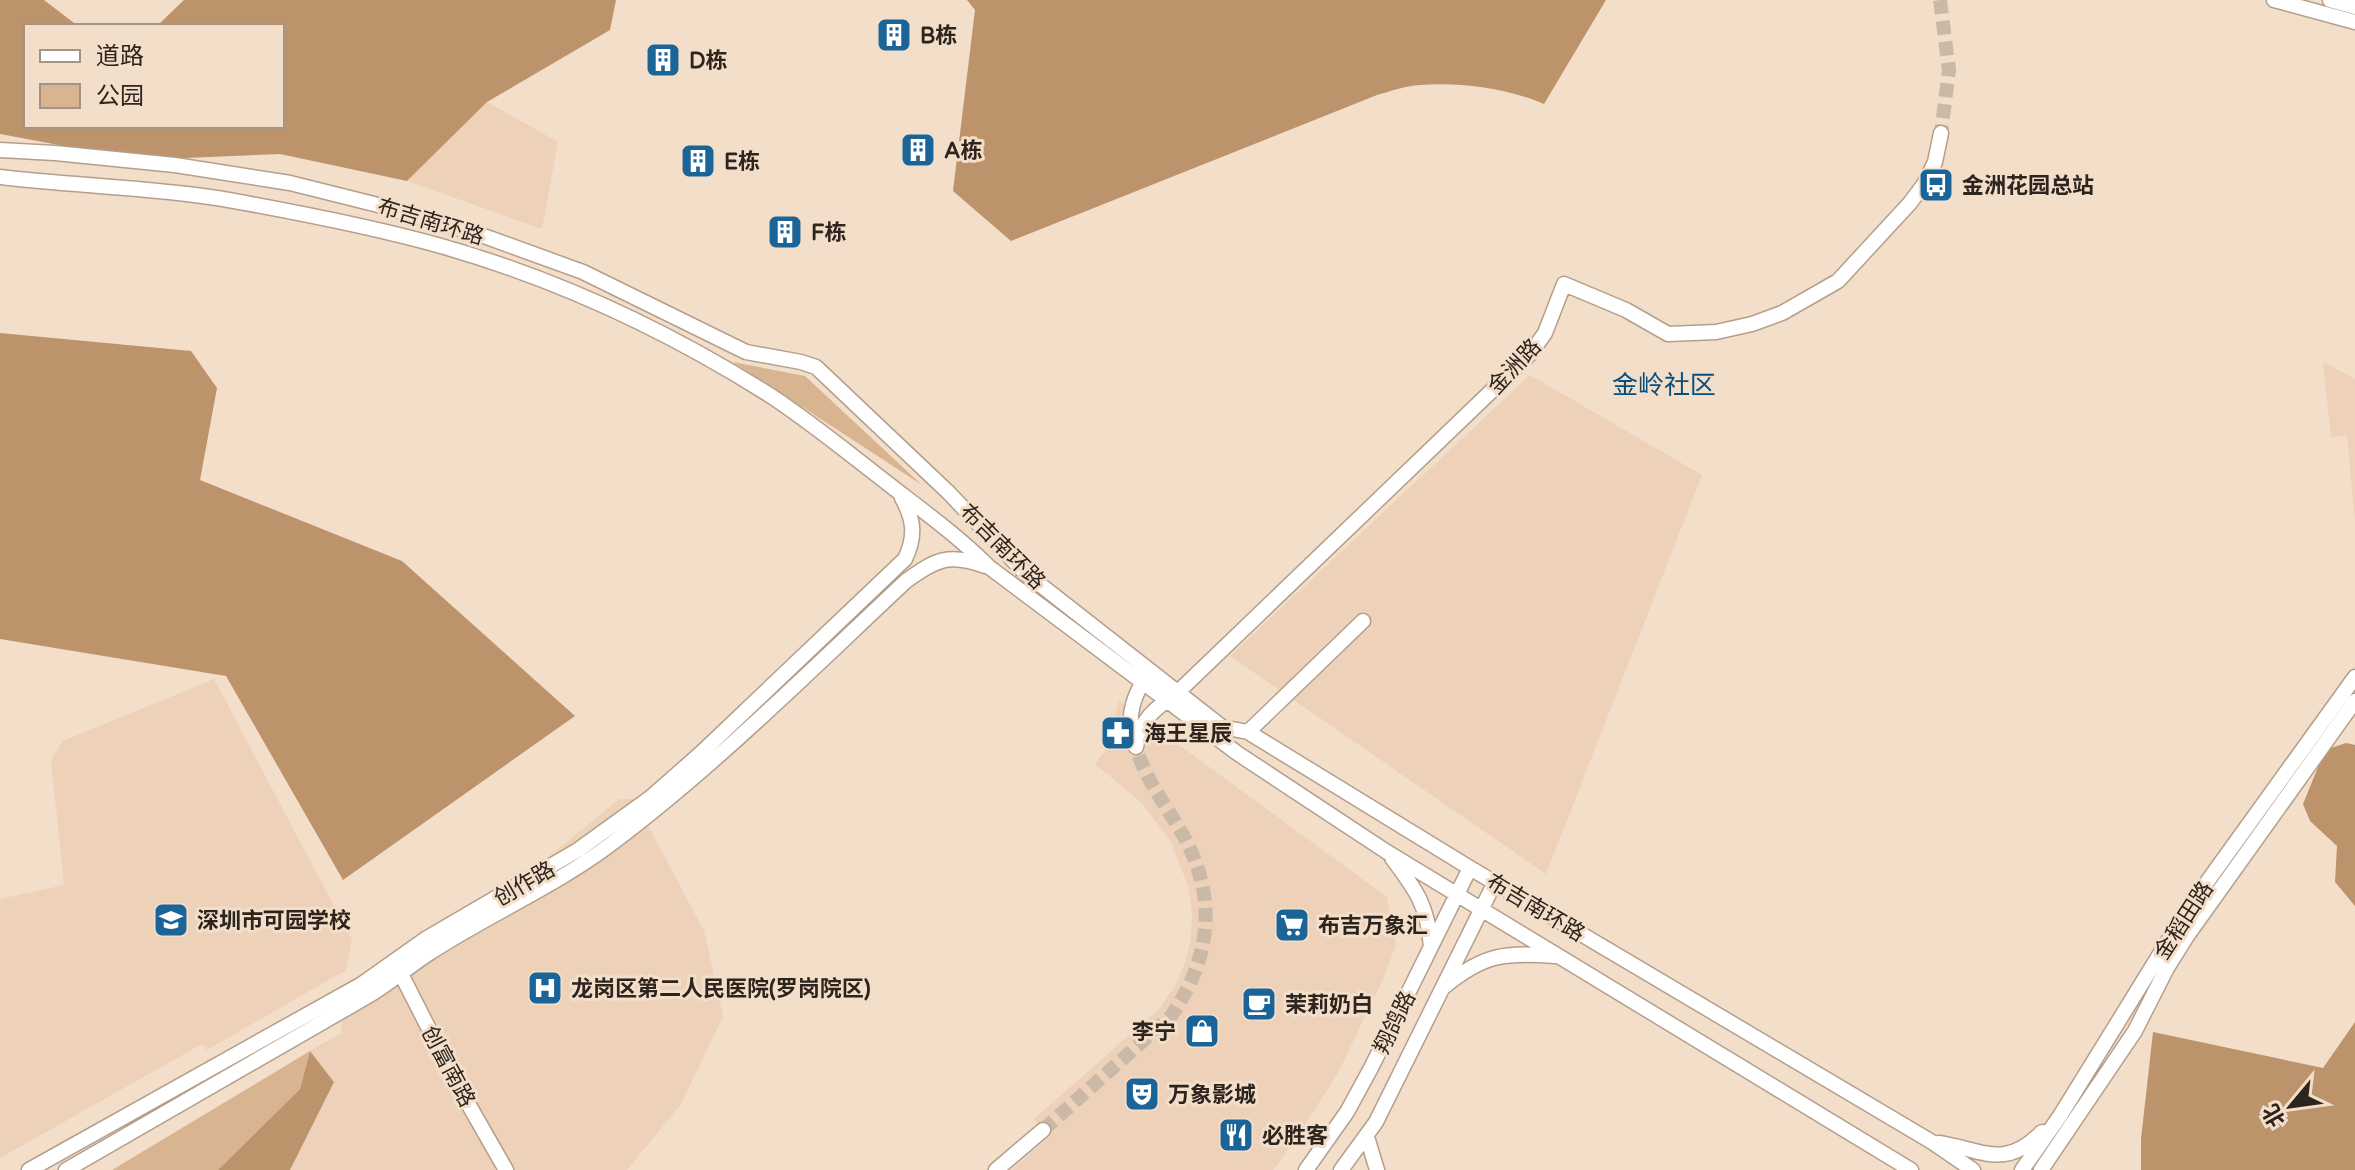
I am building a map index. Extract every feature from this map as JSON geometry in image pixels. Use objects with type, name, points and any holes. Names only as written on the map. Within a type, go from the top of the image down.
[{"type":"street","points":[[2274,0],[2355,22]]},
{"type":"street","points":[[2330,0],[2355,7]]},
{"type":"street","name":"金洲路","points":[[1172,696],[1530,354],[1545,333],[1564,284],[1626,310],[1668,334],[1716,332],[1782,313],[1838,281],[1901,214],[1925,183],[1935,162],[1941,133]]},
{"type":"street","name":"布吉南环路","points":[[0,150],[175,165],[290,183],[382,206],[481,235],[583,272],[746,352],[816,367],[949,493],[1024,572],[1237,753],[1387,852],[1911,1170]]},
{"type":"street","name":"布吉南环路","points":[[0,177],[150,189],[222,199],[443,246],[535,278],[609,309],[684,346],[772,397],[963,541],[989,567],[1142,683],[1172,696],[1222,727],[1248,732],[1470,868],[1932,1142],[1973,1170]]},
{"type":"street","name":"创作路","points":[[29,1170],[348,991],[578,850],[705,759],[905,559],[912,544],[913,530],[911,514],[899,493]]},
{"type":"street","name":"创作路","points":[[66,1170],[401,975],[426,955],[607,847],[924,568],[947,558],[964,558],[989,567]]},
{"type":"street","points":[[1248,732],[1363,621]]},
{"type":"street","name":"金稻田路","points":[[2022,1170],[2060,1116],[2189,907],[2355,677]]},
{"type":"street","points":[[1142,683],[1134,697],[1130,714],[1136,747],[1144,721],[1172,696]]},
{"type":"street","name":"金稻田路","points":[[2041,1170],[2135,1031],[2187,936],[2355,701]]},
{"type":"street","points":[[1387,852],[1421,897],[1430,928],[1431,947]]},
{"type":"street","name":"翔鸽路","points":[[1306,1170],[1347,1112],[1470,868]]},
{"type":"street","name":"翔鸽路","points":[[1341,1170],[1367,1137],[1393,1090],[1495,882]]},
{"type":"street","points":[[1442,989],[1460,974],[1495,956],[1512,953],[1562,957]]},
{"type":"street","name":"创富南路","points":[[394,961],[458,1086],[506,1170]]},
{"type":"street","points":[[1932,1142],[1986,1155],[2007,1154],[2026,1147],[2060,1116]]},
{"type":"street","points":[[996,1170],[1043,1130]]},
{"type":"street","points":[[1367,1137],[1377,1170]]},
{"type":"shaded area","points":[[0,0],[44,0],[75,24],[24,24],[24,128],[284,128],[284,24],[159,24],[184,0],[616,0],[610,30],[487,102],[407,181],[280,154],[139,160],[0,134]]},
{"type":"shaded area","points":[[967,0],[1606,0],[1544,104],[1499,90],[1467,85],[1420,85],[1398,89],[1011,241],[953,191],[975,10]]},
{"type":"shaded area","points":[[487,102],[558,142],[542,229],[407,181]]},
{"type":"shaded area","points":[[0,333],[191,351],[217,388],[200,480],[402,561],[575,716],[343,880],[226,676],[0,639]]},
{"type":"shaded area","points":[[2323,362],[2355,379],[2355,520],[2347,436],[2331,437]]},
{"type":"shaded area","points":[[1530,375],[1702,475],[1546,874],[1230,656]]},
{"type":"shaded area","name":"深圳市可园学校","points":[[214,679],[352,940],[346,970],[207,1050],[202,1044],[0,1158],[0,899],[64,885],[51,760],[63,741]]},
{"type":"shaded area","name":"布吉万象汇","points":[[1119,701],[1387,897],[1396,945],[1384,977],[1339,1071],[1273,1170],[1012,1170],[1049,1137],[1034,1119],[1160,1008],[1175,986],[1191,937],[1192,912],[1188,886],[1171,842],[1142,803],[1095,764],[1105,751]]},
{"type":"shaded area","points":[[2346,743],[2355,745],[2355,906],[2335,882],[2337,846],[2310,821],[2303,804],[2325,750]]},
{"type":"shaded area","name":"龙岗区第二人民医院(罗岗院区)","points":[[619,799],[634,799],[704,931],[723,1016],[681,1104],[627,1170],[290,1170],[334,1082],[310,1051],[341,1033],[344,1014],[401,962],[505,893]]},
{"type":"shaded area","points":[[2355,1022],[2355,1170],[2141,1170],[2141,1139],[2153,1032],[2323,1068]]},
{"type":"shaded area","points":[[310,1051],[334,1082],[290,1170],[218,1170],[300,1089]]},
{"type":"green space","points":[[733,362],[805,376],[922,485]]},
{"type":"green space","points":[[310,1051],[300,1089],[218,1170],[112,1170]]},
{"type":"tunnel","points":[[1940,0],[1949,70],[1941,133]]},
{"type":"tunnel","points":[[1043,1130],[1171,1016],[1195,972],[1202,950],[1205,927],[1202,882],[1183,835],[1151,782],[1136,747]]},
{"type":"place","name":"B栋","points":[[894,35]]},
{"type":"place","name":"D栋","points":[[663,60]]},
{"type":"place","name":"A栋","points":[[918,150]]},
{"type":"place","name":"E栋","points":[[698,161]]},
{"type":"place","name":"金洲花园总站","points":[[1936,185]]},
{"type":"place","name":"F栋","points":[[785,232]]},
{"type":"place","name":"海王星辰","points":[[1118,733]]},
{"type":"place","name":"深圳市可园学校","points":[[171,920]]},
{"type":"place","name":"布吉万象汇","points":[[1292,925]]},
{"type":"place","name":"龙岗区第二人民医院(罗岗院区)","points":[[545,988]]},
{"type":"place","name":"茉莉奶白","points":[[1259,1004]]},
{"type":"place","name":"李宁","points":[[1202,1031]]},
{"type":"place","name":"万象影城","points":[[1142,1094]]},
{"type":"place","name":"必胜客","points":[[1236,1135]]},
{"type":"district","name":"金岭社区","points":[[1664,385]]}]
